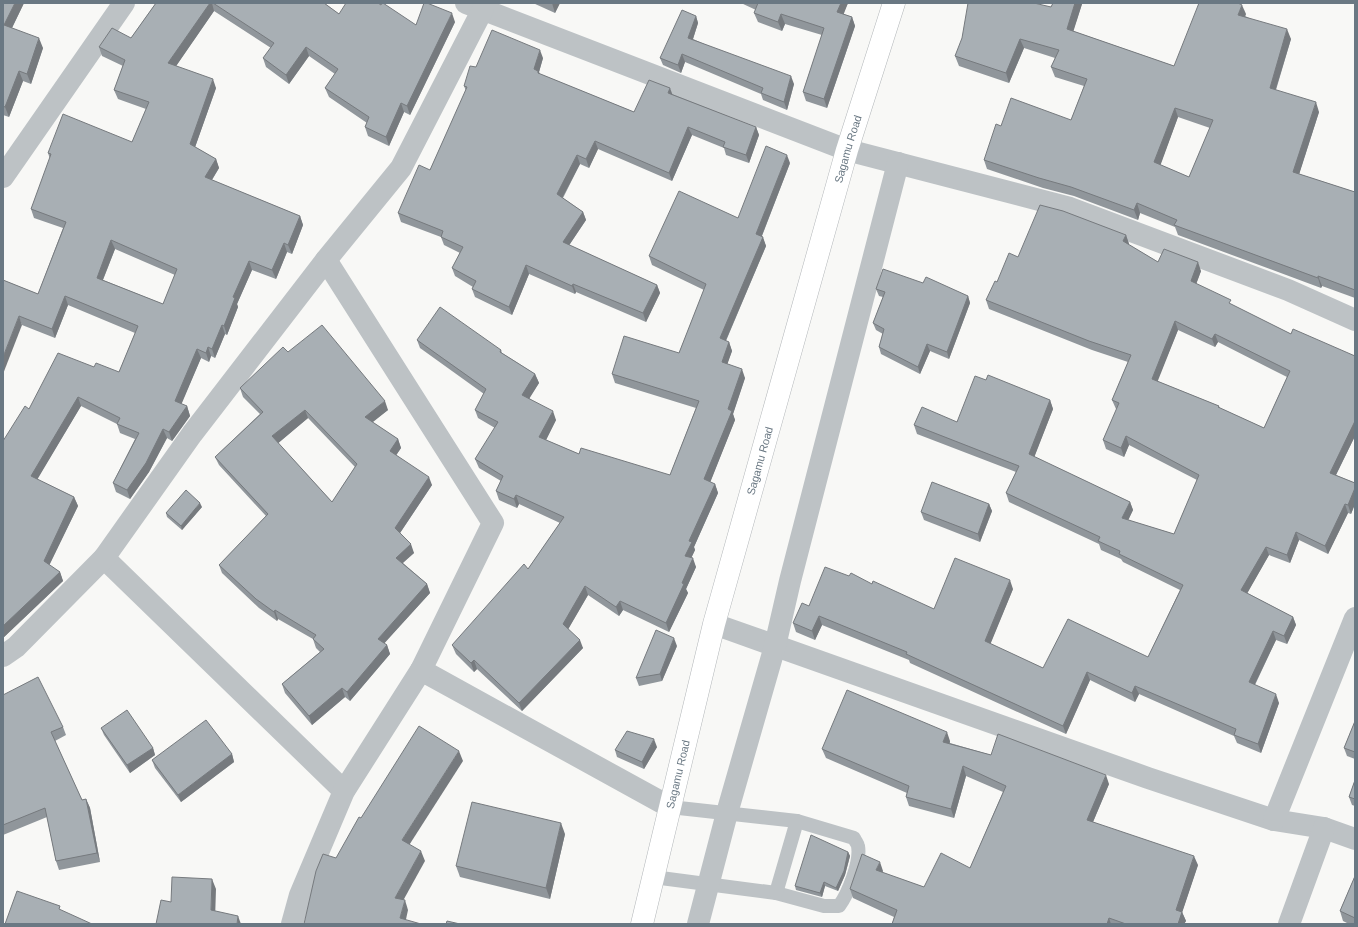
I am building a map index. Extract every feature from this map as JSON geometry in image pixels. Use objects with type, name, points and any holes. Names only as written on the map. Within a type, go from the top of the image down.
[{"type":"highway","name":"Sagamu Road","points":[[642,924],[714,624],[847,150],[894,3]]},
{"type":"street","points":[[3,177],[124,3]]},
{"type":"street","points":[[3,656],[16,647],[104,558],[192,434],[326,260],[401,168],[474,6],[847,150],[1070,208],[1288,290],[1355,320]]},
{"type":"street","points":[[698,924],[710,884],[727,813],[774,646],[898,164]]},
{"type":"street","points":[[292,924],[300,895],[344,791],[421,670],[493,523],[326,260]]},
{"type":"street","points":[[104,558],[344,791]]},
{"type":"street","points":[[1274,820],[1355,618]]},
{"type":"street","points":[[714,624],[1141,775],[1274,820],[1324,828],[1355,839]]},
{"type":"street","points":[[421,670],[670,806]]},
{"type":"street","points":[[1289,924],[1324,828]]},
{"type":"lane","points":[[653,877],[776,893],[824,906],[839,906],[847,895],[858,857],[858,846],[854,838],[797,821],[670,806]]},
{"type":"lane","points":[[776,893],[797,821]]},
{"type":"building","points":[[3,3],[15,3],[4,25],[39,38],[27,74],[19,71],[5,107],[3,106]]},
{"type":"building","points":[[156,3],[210,3],[168,63],[213,79],[190,144],[216,159],[205,177],[300,216],[288,245],[284,243],[272,270],[249,261],[233,297],[235,298],[224,326],[222,325],[212,349],[208,347],[206,353],[197,349],[175,401],[187,406],[169,432],[163,429],[146,463],[127,490],[113,483],[139,433],[117,424],[120,418],[78,397],[31,476],[74,497],[44,561],[60,572],[3,626],[3,441],[25,406],[29,409],[58,353],[94,367],[96,363],[119,372],[138,326],[65,296],[52,329],[19,316],[3,357],[3,280],[38,294],[66,222],[31,209],[51,154],[48,153],[63,114],[132,142],[149,102],[114,90],[125,60],[99,47],[112,28],[131,38]],"holes":[[[111,240],[177,269],[163,304],[97,278]]]},
{"type":"building","points":[[213,3],[324,3],[339,14],[346,3],[378,3],[381,5],[383,3],[416,25],[424,3],[452,13],[407,106],[401,103],[386,137],[365,127],[369,117],[325,88],[338,69],[306,47],[286,75],[263,58],[274,43]]},
{"type":"building","points":[[758,3],[841,3],[837,12],[852,17],[824,99],[803,92],[824,28],[781,14],[778,22],[754,13]]},
{"type":"building","points":[[968,3],[1034,3],[1051,7],[1053,3],[1075,3],[1067,29],[1174,66],[1199,3],[1238,3],[1242,5],[1238,15],[1287,29],[1270,88],[1316,102],[1293,172],[1355,192],[1355,290],[1318,276],[1318,278],[1174,225],[1177,220],[1137,203],[1134,210],[1071,187],[984,160],[996,124],[1001,126],[1011,98],[1071,120],[1087,79],[1051,67],[1059,50],[1020,39],[1006,73],[955,56],[962,38]],"holes":[[[1175,108],[1213,120],[1189,177],[1154,162]]]},
{"type":"building","points":[[682,10],[696,16],[688,38],[791,76],[784,102],[761,93],[763,88],[682,54],[678,65],[660,58]]},
{"type":"building","points":[[492,30],[540,50],[534,69],[538,71],[538,73],[634,112],[649,80],[670,88],[668,93],[756,127],[746,155],[723,147],[725,142],[688,127],[669,173],[595,141],[586,159],[577,155],[557,194],[583,212],[563,242],[657,285],[643,313],[573,284],[572,286],[526,265],[509,307],[472,289],[476,281],[452,268],[463,247],[441,237],[443,231],[398,213],[419,165],[430,170],[467,87],[464,86],[470,66],[476,67]]},
{"type":"building","points":[[766,146],[787,155],[756,234],[763,237],[720,338],[729,342],[722,362],[742,369],[728,409],[732,411],[704,479],[715,484],[689,541],[692,542],[685,556],[693,558],[682,583],[684,584],[666,623],[620,601],[616,607],[585,586],[563,624],[580,640],[519,703],[474,660],[471,663],[452,645],[524,564],[528,569],[564,517],[516,495],[514,499],[496,491],[503,476],[475,459],[498,422],[475,410],[486,389],[417,340],[440,307],[501,350],[500,352],[535,374],[522,395],[553,411],[539,437],[579,454],[581,448],[670,475],[699,401],[612,374],[624,336],[679,353],[706,284],[649,256],[679,191],[738,218]]},
{"type":"building","points":[[1040,205],[1063,211],[1126,235],[1123,241],[1158,262],[1164,249],[1198,262],[1191,281],[1231,300],[1229,303],[1291,334],[1293,329],[1355,356],[1355,421],[1330,473],[1355,483],[1355,488],[1348,505],[1345,504],[1325,546],[1296,532],[1287,555],[1266,547],[1241,590],[1293,617],[1284,636],[1273,631],[1249,682],[1276,694],[1258,744],[1234,735],[1236,729],[1135,686],[1132,693],[1087,672],[1063,726],[906,654],[907,652],[819,616],[812,631],[793,623],[802,603],[809,606],[825,567],[849,576],[851,573],[872,584],[873,581],[934,609],[955,558],[1010,580],[985,641],[1043,668],[1068,619],[1148,657],[1183,585],[1119,554],[1120,551],[1098,541],[1100,537],[1006,493],[1019,466],[914,425],[922,407],[957,422],[975,376],[986,380],[988,375],[1050,400],[1029,454],[1130,502],[1122,518],[1174,534],[1199,475],[1126,436],[1121,448],[1103,440],[1119,403],[1112,400],[1131,355],[1089,341],[986,300],[995,281],[997,282],[1009,253],[1018,257]],"holes":[[[1175,321],[1212,339],[1215,334],[1290,371],[1264,428],[1218,407],[1219,406],[1152,379]]]},
{"type":"building","points":[[883,269],[923,283],[926,277],[968,296],[947,352],[927,344],[918,367],[879,347],[884,329],[873,323],[885,292],[876,289]]},
{"type":"building","points":[[322,325],[385,401],[365,417],[398,439],[390,451],[429,477],[395,528],[411,544],[396,558],[427,584],[378,639],[387,645],[347,692],[342,688],[309,716],[282,684],[324,649],[313,639],[316,635],[275,610],[274,612],[256,599],[219,565],[268,514],[215,457],[263,412],[240,388],[283,347],[288,352]],"holes":[[[305,410],[357,464],[332,502],[272,436]]]},
{"type":"building","points":[[932,482],[989,504],[978,534],[921,512]]},
{"type":"building","points":[[186,490],[200,503],[181,526],[166,513]]},
{"type":"building","points":[[656,630],[674,638],[660,674],[636,678]]},
{"type":"building","points":[[38,677],[63,727],[51,732],[82,800],[86,799],[97,853],[56,861],[45,808],[3,825],[3,695]]},
{"type":"building","points":[[847,690],[947,732],[943,742],[991,755],[998,734],[1106,775],[1087,820],[1194,856],[1176,910],[1182,912],[1178,924],[1126,924],[1109,918],[1107,924],[892,924],[897,910],[850,889],[862,854],[880,862],[876,870],[924,887],[941,853],[970,868],[1006,786],[963,766],[951,809],[906,797],[909,786],[822,749]]},
{"type":"building","points":[[127,710],[153,748],[127,765],[101,728]]},
{"type":"building","points":[[206,720],[232,754],[178,795],[152,760]]},
{"type":"building","points":[[1355,721],[1355,752],[1344,748]]},
{"type":"building","points":[[419,726],[459,751],[402,840],[421,851],[395,898],[405,900],[400,918],[421,924],[304,924],[316,871],[323,854],[336,858],[359,817],[361,818]]},
{"type":"building","points":[[627,731],[654,739],[642,762],[615,750]]},
{"type":"building","points":[[1355,780],[1355,799],[1349,797]]},
{"type":"building","points":[[472,802],[561,823],[546,888],[456,866]]},
{"type":"building","points":[[811,835],[848,852],[844,871],[836,888],[824,882],[820,893],[795,886]]},
{"type":"building","points":[[1355,876],[1355,918],[1340,911]]},
{"type":"building","points":[[172,877],[212,879],[211,910],[238,916],[237,924],[156,924],[161,900],[171,902]]},
{"type":"building","points":[[17,891],[60,906],[59,909],[92,924],[5,924]]},
{"type":"building","points":[[447,921],[460,924],[446,924]]}]
